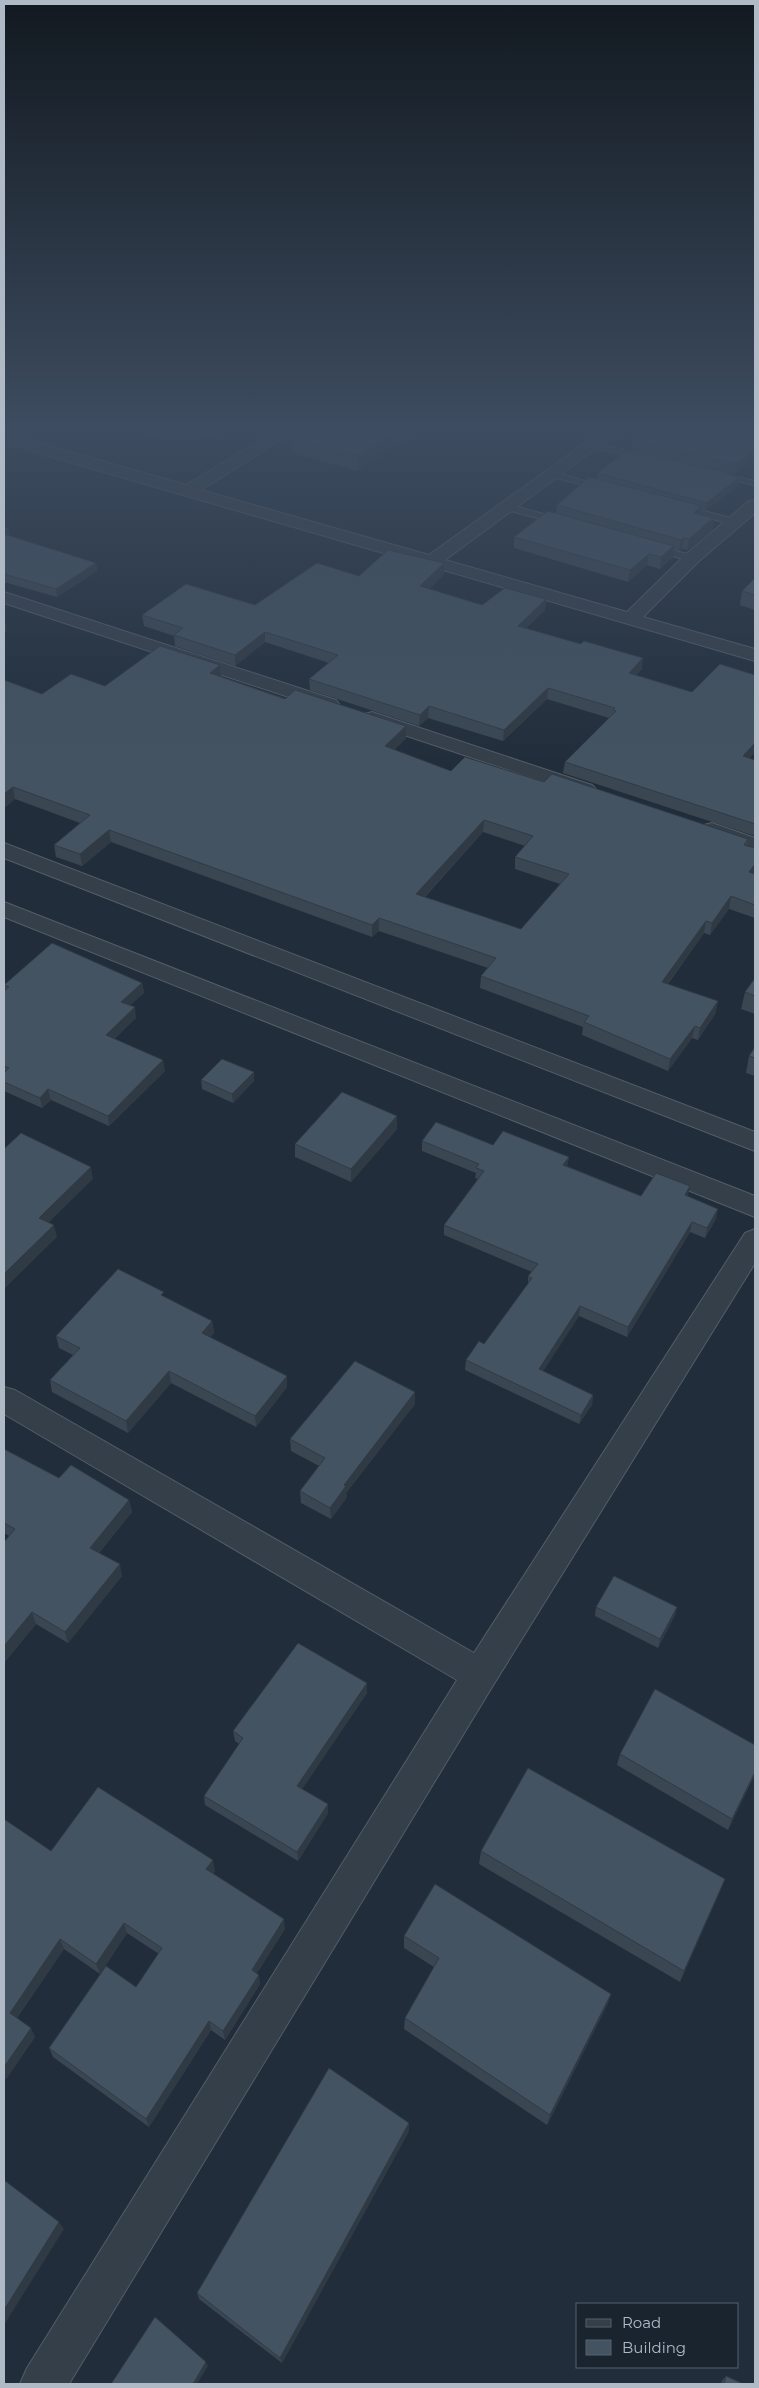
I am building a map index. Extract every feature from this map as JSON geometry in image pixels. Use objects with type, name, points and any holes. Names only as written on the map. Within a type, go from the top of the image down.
[{"type":"street","points":[[357,541],[755,655]]},
{"type":"street","points":[[429,563],[459,541]]},
{"type":"street","points":[[631,619],[692,558],[712,541]]},
{"type":"street","points":[[4,597],[605,795]]},
{"type":"street","points":[[690,823],[755,845]]},
{"type":"street","points":[[4,850],[755,1142]]},
{"type":"street","points":[[4,909],[755,1207]]},
{"type":"street","points":[[43,2384],[480,1675],[755,1240]]},
{"type":"street","points":[[4,1399],[480,1675]]},
{"type":"lane","points":[[645,546],[692,558]]},
{"type":"building","points":[[4,541],[28,541],[96,563],[56,589],[4,574]]},
{"type":"building","points":[[530,541],[658,541],[674,546],[661,557],[649,554],[630,570]]},
{"type":"building","points":[[388,550],[444,563],[420,586],[482,605],[505,588],[546,599],[518,626],[581,644],[584,641],[643,658],[629,673],[692,692],[720,664],[755,675],[755,743],[743,756],[755,760],[755,824],[565,762],[616,711],[613,710],[615,708],[548,688],[504,730],[429,706],[420,715],[309,679],[338,655],[265,632],[235,655],[174,635],[183,628],[142,615],[186,584],[255,605],[317,563],[359,576]]},
{"type":"building","points":[[755,578],[755,595],[742,591]]},
{"type":"building","points":[[160,646],[220,665],[210,673],[285,699],[295,690],[406,726],[385,746],[451,771],[465,757],[544,782],[552,774],[748,839],[744,845],[755,848],[755,864],[749,872],[755,874],[755,905],[731,896],[712,923],[706,921],[662,982],[718,1001],[700,1028],[695,1026],[670,1059],[584,1022],[589,1016],[481,976],[496,958],[379,918],[372,925],[109,830],[80,854],[54,845],[90,815],[13,787],[4,794],[4,680],[42,694],[71,674],[105,686]],"holes":[[[484,820],[533,836],[515,857],[569,874],[521,929],[416,894]]]},
{"type":"building","points":[[52,943],[142,983],[121,1002],[135,1007],[106,1035],[163,1060],[108,1116],[48,1089],[40,1098],[4,1082],[4,1073],[9,1068],[4,1066],[4,991],[9,987],[4,985]]},
{"type":"building","points":[[755,978],[755,996],[745,992]]},
{"type":"building","points":[[755,1047],[755,1058],[749,1056]]},
{"type":"building","points":[[222,1059],[254,1072],[232,1094],[201,1080]]},
{"type":"building","points":[[342,1092],[397,1116],[351,1169],[295,1144]]},
{"type":"building","points":[[436,1122],[493,1145],[503,1131],[569,1157],[563,1165],[641,1196],[656,1173],[690,1186],[685,1195],[718,1209],[707,1228],[692,1222],[628,1327],[580,1306],[539,1369],[593,1395],[581,1415],[466,1360],[479,1341],[484,1344],[532,1278],[528,1276],[538,1264],[444,1225],[484,1171],[476,1168],[479,1164],[422,1141]]},
{"type":"building","points":[[21,1133],[91,1167],[39,1218],[54,1225],[4,1274],[4,1149]]},
{"type":"building","points":[[118,1269],[164,1292],[161,1295],[212,1321],[202,1333],[287,1376],[255,1416],[169,1371],[126,1421],[50,1380],[80,1348],[56,1336]]},
{"type":"building","points":[[355,1361],[415,1392],[344,1485],[346,1486],[330,1508],[300,1491],[325,1458],[290,1439]]},
{"type":"building","points":[[4,1449],[59,1478],[71,1465],[129,1500],[90,1548],[120,1564],[65,1632],[32,1612],[4,1646],[4,1542],[15,1529],[4,1523]]},
{"type":"building","points":[[614,1576],[677,1607],[660,1639],[596,1607]]},
{"type":"building","points":[[298,1643],[367,1683],[297,1786],[328,1804],[297,1852],[204,1796],[243,1738],[233,1731]]},
{"type":"building","points":[[655,1689],[755,1745],[755,1772],[732,1819],[620,1754]]},
{"type":"building","points":[[528,1768],[725,1879],[684,1971],[481,1851]]},
{"type":"building","points":[[98,1787],[213,1860],[206,1869],[284,1919],[252,1970],[259,1975],[223,2031],[209,2021],[146,2119],[49,2048],[106,1966],[136,1987],[162,1948],[124,1923],[96,1964],[60,1939],[10,2013],[31,2028],[4,2067],[4,1819],[51,1851]]},
{"type":"building","points":[[435,1884],[611,1994],[550,2115],[405,2018],[439,1958],[404,1936]]},
{"type":"building","points":[[329,2068],[409,2123],[280,2358],[197,2293]]},
{"type":"building","points":[[4,2180],[59,2222],[4,2310]]},
{"type":"building","points":[[155,2317],[206,2362],[193,2384],[111,2384]]},
{"type":"building","points":[[726,2376],[743,2384],[724,2384]]}]
